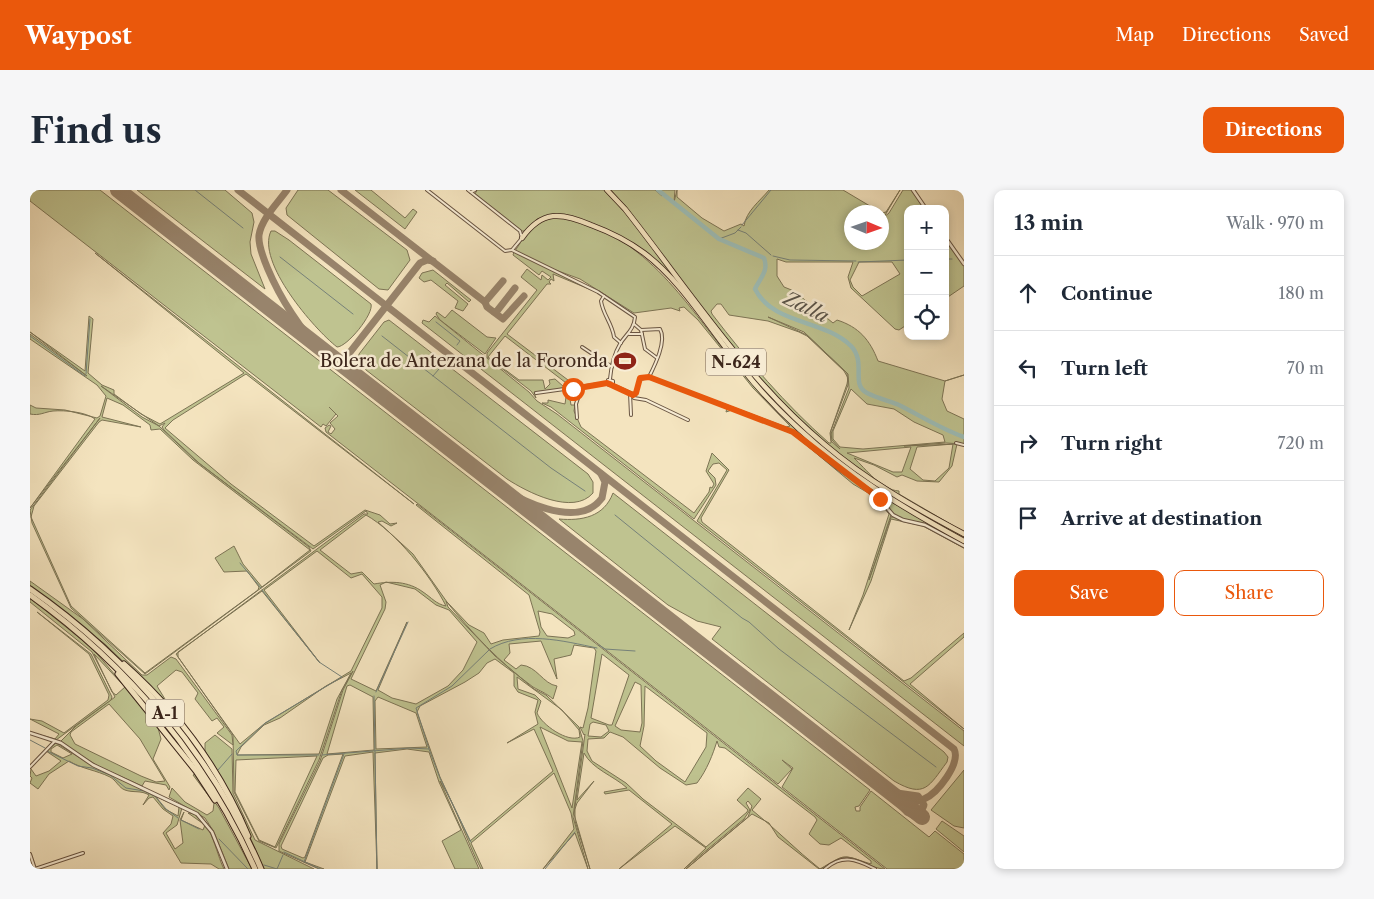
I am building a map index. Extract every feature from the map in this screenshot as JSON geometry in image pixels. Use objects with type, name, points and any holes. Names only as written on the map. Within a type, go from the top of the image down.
[{"type":"highway","name":"N-624","points":[[607,190],[625,209],[750,369],[800,423],[847,463],[879,485],[964,534]]},
{"type":"highway","name":"N-624","points":[[522,238],[537,221],[549,216],[560,216],[589,224],[636,247],[671,278],[742,369],[798,429],[844,468],[876,490],[964,541]]},
{"type":"highway","name":"A-1","points":[[30,589],[88,634],[137,681],[193,749],[234,816],[258,868]]},
{"type":"highway","name":"A-1","points":[[30,595],[101,653],[191,764],[238,834],[258,868]]},
{"type":"street","points":[[427,190],[505,251],[512,250],[604,296],[635,317],[629,334],[621,343],[612,367],[610,379],[607,383]]},
{"type":"street","points":[[469,191],[475,190]]},
{"type":"street","points":[[913,190],[923,205]]},
{"type":"street","points":[[469,191],[520,231],[522,238],[512,250]]},
{"type":"street","points":[[949,243],[964,264]]},
{"type":"street","points":[[604,296],[601,301],[603,312],[613,326],[614,337],[621,343]]},
{"type":"street","points":[[634,324],[643,334],[645,349],[657,358]]},
{"type":"street","points":[[641,330],[660,329],[662,331],[662,343],[649,377]]},
{"type":"street","points":[[629,334],[643,334]]},
{"type":"street","points":[[582,347],[612,367]]},
{"type":"street","points":[[630,405],[640,378],[649,377],[793,432],[839,469],[875,494],[897,518],[925,525],[964,546]]},
{"type":"street","points":[[610,379],[613,382],[612,385]]},
{"type":"street","points":[[536,393],[607,383],[609,386],[612,385],[688,420]]},
{"type":"street","points":[[577,418],[576,404],[581,388]]},
{"type":"street","points":[[630,393],[631,415]]},
{"type":"street","points":[[956,443],[964,445]]},
{"type":"street","points":[[30,733],[55,741],[93,764],[198,814],[212,832],[226,869]]},
{"type":"street","points":[[30,767],[55,741]]},
{"type":"street","points":[[30,854],[35,869],[83,853]]},
{"type":"street","points":[[825,869],[835,861],[847,858],[875,869]]},
{"type":"green space","points":[[30,190],[100,190],[870,790],[859,806],[855,807],[856,811],[860,811],[860,807],[871,791],[929,837],[935,831],[964,854],[964,869],[887,869],[782,787],[793,768],[782,760],[792,769],[778,784],[326,432],[325,428],[329,425],[331,426],[328,432],[331,434],[335,429],[330,423],[338,416],[336,414],[326,426],[323,424],[321,427],[30,201]]},
{"type":"green space","points":[[137,190],[225,190],[252,213],[254,222],[250,242],[251,254],[265,289]]},
{"type":"green space","points":[[298,190],[328,190],[407,250],[410,260],[388,290],[379,289],[287,215],[286,208]]},
{"type":"green space","points":[[355,190],[371,190],[405,218],[413,209],[417,212],[405,229]]},
{"type":"green space","points":[[477,190],[604,190],[629,217],[773,398],[792,417],[854,467],[944,526],[964,536],[964,539],[886,494],[845,466],[810,438],[771,399],[743,367],[674,279],[619,236],[554,214],[537,219],[525,231],[522,231],[475,194]]},
{"type":"green space","points":[[611,190],[655,190],[662,196],[664,193],[660,190],[675,190],[674,202],[677,190],[677,197],[702,218],[724,231],[741,224],[744,226],[750,211],[769,190],[843,190],[868,205],[844,205],[844,250],[889,250],[889,213],[903,190],[912,190],[922,205],[904,205],[904,327],[899,330],[895,329],[851,288],[848,277],[853,262],[786,262],[777,259],[777,276],[784,287],[794,291],[833,323],[837,320],[845,323],[863,335],[878,361],[945,381],[942,399],[947,411],[964,419],[964,444],[946,443],[904,446],[950,444],[917,447],[910,469],[923,480],[935,481],[949,468],[953,444],[957,444],[952,466],[939,482],[917,481],[902,475],[897,477],[874,465],[854,458],[876,480],[830,446],[773,392],[698,302],[627,208]],"holes":[[[859,262],[892,262],[900,274],[862,296],[853,287],[850,280]],[[717,304],[721,304],[729,315],[768,321],[807,336],[844,371],[847,377],[848,374],[849,388],[831,434],[832,440],[840,449],[831,441],[829,443],[782,397],[739,348],[711,311]],[[768,317],[804,332],[837,363],[807,335]],[[851,389],[867,404],[894,409],[914,422],[943,435],[945,442],[863,449],[840,447],[833,439],[833,431]],[[911,447],[902,472],[893,472],[847,453]]]},
{"type":"green space","points":[[557,217],[587,224],[613,236],[637,252],[678,292],[733,362],[761,394],[791,425],[832,460],[792,430],[669,383],[786,427],[790,426],[753,388],[698,320],[684,307],[679,308],[680,311],[671,308],[634,313],[580,279],[542,265],[515,251],[526,234],[541,221]]},
{"type":"green space","points":[[271,231],[275,231],[289,240],[371,304],[371,309],[359,329],[341,346],[337,347],[315,326],[302,311],[279,277],[272,260],[269,244]]},
{"type":"green space","points":[[949,244],[964,266],[964,286],[949,296]]},
{"type":"green space","points":[[514,252],[601,294],[553,274],[554,281],[551,279],[549,282],[551,284],[547,284],[507,334],[568,380],[574,386],[571,388],[534,392],[536,398],[531,391],[487,357],[487,353],[537,290],[521,277],[527,269],[541,280],[542,275],[548,280],[551,277],[542,271],[539,275],[513,255]],"holes":[[[505,336],[570,386],[564,387],[555,379],[549,380],[550,384],[545,389],[543,380],[519,380],[488,357]]]},
{"type":"green space","points":[[95,253],[414,504],[246,374],[173,420],[165,428],[231,484],[314,546],[365,510],[380,515],[390,524],[397,523],[391,526],[382,521],[378,522],[389,532],[366,515],[320,550],[351,574],[362,572],[374,584],[385,583],[380,585],[386,602],[385,609],[351,679],[376,691],[407,622],[378,690],[392,698],[416,704],[448,686],[463,670],[477,642],[449,610],[436,605],[415,589],[388,582],[417,588],[446,606],[422,569],[401,543],[413,554],[447,602],[469,625],[484,633],[491,644],[503,640],[539,636],[540,632],[529,595],[417,504],[885,869],[880,869],[859,860],[871,864],[871,861],[841,838],[829,845],[820,844],[809,834],[817,820],[815,817],[725,748],[719,747],[717,741],[701,778],[697,783],[686,785],[660,768],[623,737],[610,732],[604,738],[588,739],[587,751],[592,761],[626,783],[643,799],[706,847],[747,812],[748,810],[737,800],[748,788],[761,799],[752,810],[765,821],[752,814],[686,869],[748,817],[752,806],[748,801],[746,803],[750,810],[744,819],[684,869],[706,848],[675,826],[619,869],[672,824],[629,790],[605,794],[604,792],[627,788],[592,764],[584,753],[577,800],[594,781],[577,803],[575,817],[574,814],[585,734],[580,727],[583,728],[588,708],[596,651],[594,648],[574,645],[571,655],[554,659],[557,679],[541,641],[509,644],[510,653],[504,660],[516,669],[521,665],[527,666],[552,685],[557,686],[553,699],[521,678],[534,689],[546,695],[560,708],[517,677],[518,689],[535,695],[541,701],[537,713],[544,723],[562,735],[575,738],[580,737],[579,730],[564,713],[579,727],[583,741],[573,817],[588,869],[575,833],[543,869],[574,829],[571,813],[554,773],[471,843],[483,869],[481,869],[440,781],[479,869],[455,869],[442,841],[461,830],[439,782],[429,752],[407,749],[375,753],[377,869],[373,752],[345,756],[305,862],[324,869],[319,869],[279,851],[279,844],[320,761],[343,690],[353,671],[342,690],[319,760],[276,848],[259,841],[234,792],[233,735],[187,669],[240,744],[264,724],[323,688],[280,718],[264,725],[241,747],[237,755],[319,754],[337,699],[351,673],[329,685],[351,671],[382,608],[382,597],[362,574],[351,578],[317,551],[264,590],[320,663],[262,591],[206,632],[364,514],[368,514],[366,511],[313,549],[217,477],[309,547],[311,551],[145,674],[71,608],[32,523],[31,517],[30,510],[100,418],[30,508],[95,419],[91,416],[97,418],[100,416],[106,396],[97,385],[30,339],[30,334],[87,376],[30,332],[85,371],[89,316],[93,319],[88,373],[102,385],[114,390],[114,394],[133,408],[101,386],[142,417],[159,426],[144,415],[160,424],[244,373]],"holes":[[[107,398],[123,405],[150,425],[151,430],[160,429],[193,460],[310,550],[262,587],[243,564],[234,546],[215,558],[224,572],[247,571],[259,587],[258,590],[145,673],[71,606],[31,517],[34,506],[99,422],[102,420],[141,427],[102,417]],[[165,423],[162,427],[164,430],[199,463],[159,426]],[[446,601],[476,636],[521,678],[495,656],[448,607]],[[538,611],[552,614],[574,631],[575,635],[568,638],[547,636],[541,627]],[[602,654],[629,675],[612,725],[591,718]],[[495,659],[514,673],[514,686],[518,692],[538,700],[535,712],[538,724],[507,743],[534,729],[553,771],[470,841],[440,777],[417,712],[420,706],[465,682],[479,673],[487,663]],[[635,682],[641,685],[642,723],[640,732],[621,730],[615,726]],[[350,685],[373,697],[374,750],[327,754],[347,686]],[[645,686],[707,733],[706,747],[685,782],[656,761],[640,746],[644,726]],[[378,697],[416,713],[427,747],[376,749],[375,701]],[[593,722],[606,725],[609,731],[601,737],[588,736],[590,724]],[[540,727],[568,741],[582,742],[572,808]],[[343,754],[305,857],[303,858],[282,849],[281,846],[323,758],[328,755]],[[317,756],[275,847],[259,840],[235,792],[236,760]]]},
{"type":"green space","points":[[433,270],[471,300],[469,302],[447,283],[445,285],[468,304],[463,311],[455,308],[458,301],[431,280],[424,282],[419,278],[422,273]]},
{"type":"green space","points":[[452,310],[487,337],[496,338],[485,354],[440,320],[436,314],[437,312],[445,318]]},
{"type":"green space","points":[[435,316],[529,392],[537,401],[557,414],[964,731],[964,746],[422,323],[423,320],[429,322]]},
{"type":"green space","points":[[389,320],[588,474],[593,482],[593,493],[584,500],[562,502],[550,500],[526,490],[507,479],[366,370],[358,361],[359,354],[384,322]]},
{"type":"green space","points":[[848,380],[848,385],[831,430],[847,384]]},
{"type":"green space","points":[[566,397],[570,399],[571,405],[575,405],[574,411],[581,427],[694,513],[709,492],[710,487],[712,488],[714,484],[706,471],[712,453],[729,470],[701,518],[702,522],[904,681],[911,678],[964,633],[964,637],[910,684],[964,729],[697,521],[727,470],[719,463],[713,464],[708,471],[715,478],[716,485],[694,519],[551,407],[542,403],[548,403],[548,400],[565,404]]},
{"type":"green space","points":[[30,405],[36,408],[71,411],[30,414]]},
{"type":"green space","points":[[727,408],[795,434],[821,457],[876,496],[891,515],[869,580],[891,517],[924,526],[964,548],[923,526],[891,519],[871,581],[849,630],[863,595],[889,514],[875,497],[853,484],[793,434],[732,410],[726,412]]},
{"type":"green space","points":[[845,470],[893,503],[942,530],[964,545],[924,523],[904,520],[895,515],[879,496]]},
{"type":"green space","points":[[890,489],[899,491],[899,494],[964,532],[929,512]]},
{"type":"green space","points":[[613,493],[944,752],[948,757],[947,762],[935,778],[920,789],[913,789],[894,781],[712,639],[721,627],[697,621],[668,605],[559,519],[576,519],[591,516],[604,507]]},
{"type":"green space","points":[[30,581],[83,619],[142,675],[147,675],[171,657],[176,659],[232,735],[233,745],[217,733],[224,727],[217,718],[212,721],[195,699],[198,693],[182,672],[176,670],[157,686],[168,704],[179,708],[172,709],[106,645],[30,586]]},
{"type":"green space","points":[[30,591],[104,652],[169,722],[219,793],[251,854],[228,812],[141,692]]},
{"type":"green space","points":[[30,598],[92,648],[157,724],[161,739],[153,759],[170,787],[169,790],[166,785],[145,781],[142,786],[98,766],[60,742],[76,726],[115,697],[113,693],[116,695],[125,687],[94,654],[106,680],[92,652],[30,602]],"holes":[[[109,704],[140,739],[165,781],[156,782],[141,776],[75,744],[70,735],[71,732]]]},
{"type":"green space","points":[[37,612],[91,654],[112,697],[111,700],[56,740],[30,732],[55,739],[59,734],[30,719],[42,721],[64,733],[108,700],[109,695],[89,654]]},
{"type":"green space","points":[[215,735],[232,749],[233,793],[255,840],[314,869],[264,869],[233,799],[205,751],[205,743]]},
{"type":"green space","points":[[56,743],[95,767],[182,808],[177,825],[166,833],[175,849],[183,843],[180,820],[184,812],[181,820],[203,830],[205,825],[188,813],[196,815],[207,827],[224,869],[219,869],[211,864],[181,863],[163,833],[171,824],[173,816],[163,809],[153,797],[149,798],[143,805],[149,795],[125,790],[112,778],[69,761],[49,774],[38,789],[30,783],[32,778],[30,776],[31,769],[36,776],[49,771],[61,761],[46,751]],"holes":[[[57,745],[72,754],[63,758],[51,752],[51,749]],[[155,796],[179,807],[178,816],[165,809]]]},
{"type":"green space","points":[[964,770],[964,828],[954,826],[931,810]]},
{"type":"green space","points":[[195,774],[219,808],[252,869],[229,869],[214,832],[205,818],[169,797],[172,788],[185,802],[207,815],[213,811],[214,803],[193,775]]},
{"type":"green space","points":[[575,817],[590,869],[575,821]]},
{"type":"green space","points":[[942,821],[964,836],[964,852],[936,829]]},
{"type":"green space","points":[[771,826],[820,869],[819,869],[778,837]]},
{"type":"waterway","points":[[195,190],[243,228]]},
{"type":"waterway","name":"Zalla","points":[[658,190],[719,239],[764,258],[765,271],[755,289],[763,301],[786,316],[840,337],[851,346],[858,359],[859,379],[862,389],[964,437]]},
{"type":"waterway","points":[[742,225],[771,190]]},
{"type":"waterway","points":[[719,239],[735,233],[741,227]]},
{"type":"waterway","points":[[738,230],[746,233],[771,255]]},
{"type":"waterway","points":[[773,256],[790,260],[856,261]]},
{"type":"waterway","points":[[280,257],[353,314]]},
{"type":"waterway","points":[[858,262],[904,260]]},
{"type":"waterway","points":[[86,374],[90,319]]},
{"type":"waterway","points":[[436,322],[460,341],[457,345]]},
{"type":"waterway","points":[[30,336],[85,376]]},
{"type":"waterway","points":[[382,336],[551,468],[585,491]]},
{"type":"waterway","points":[[433,376],[439,369]]},
{"type":"waterway","points":[[615,515],[749,622],[779,649],[936,767]]},
{"type":"waterway","points":[[240,563],[261,588]]},
{"type":"waterway","points":[[262,590],[319,662],[342,677],[265,723],[236,751],[237,755],[319,755]]},
{"type":"waterway","points":[[376,692],[408,622]]},
{"type":"waterway","points":[[490,649],[502,643],[529,638],[557,640],[597,648]]},
{"type":"waterway","points":[[599,645],[605,649],[635,651]]},
{"type":"waterway","points":[[322,755],[410,748],[429,749],[416,708],[452,686],[489,650]]},
{"type":"waterway","points":[[374,696],[377,869]]},
{"type":"waterway","points":[[30,740],[45,748]]},
{"type":"waterway","points":[[429,749],[440,778],[471,842]]},
{"type":"waterway","points":[[47,751],[78,766],[92,768],[110,775],[126,788],[144,791],[156,797],[166,809],[178,818]]},
{"type":"waterway","points":[[218,770],[232,754]]},
{"type":"waterway","points":[[304,862],[344,754]]},
{"type":"waterway","points":[[181,820],[199,829]]},
{"type":"waterway","points":[[545,869],[575,832]]},
{"type":"waterway","points":[[219,839],[248,869]]},
{"type":"waterway","points":[[284,852],[320,869]]},
{"type":"waterway","points":[[264,865],[277,869],[283,855]]},
{"type":"taxiway","points":[[238,190],[954,749],[954,762],[947,777],[936,791],[930,796],[917,801],[897,798]]},
{"type":"taxiway","points":[[287,190],[263,223],[259,235],[261,249],[278,291],[292,314],[306,334],[321,349],[335,358],[347,356],[420,263],[427,260],[433,261]]},
{"type":"taxiway","points":[[341,190],[485,302],[487,307],[503,319],[524,296]]},
{"type":"taxiway","points":[[485,302],[503,281]]},
{"type":"taxiway","points":[[494,312],[497,311],[515,288]]},
{"type":"taxiway","points":[[347,356],[347,366],[353,374]]},
{"type":"taxiway","points":[[490,481],[515,496],[546,509],[578,512],[591,508],[602,498],[605,482],[601,474]]},
{"type":"taxiway","points":[[883,787],[907,812],[915,816],[921,812],[924,805],[918,796],[890,792]]},
{"type":"runway","points":[[118,190],[922,817]]},
{"type":"place","name":"Bolera de Antezana de la Foronda","points":[[625,361]]},
{"type":"route","points":[[573,389],[607,383],[609,386],[612,385],[633,395],[636,393],[640,378],[649,377],[797,434],[829,462],[880,499]]}]
